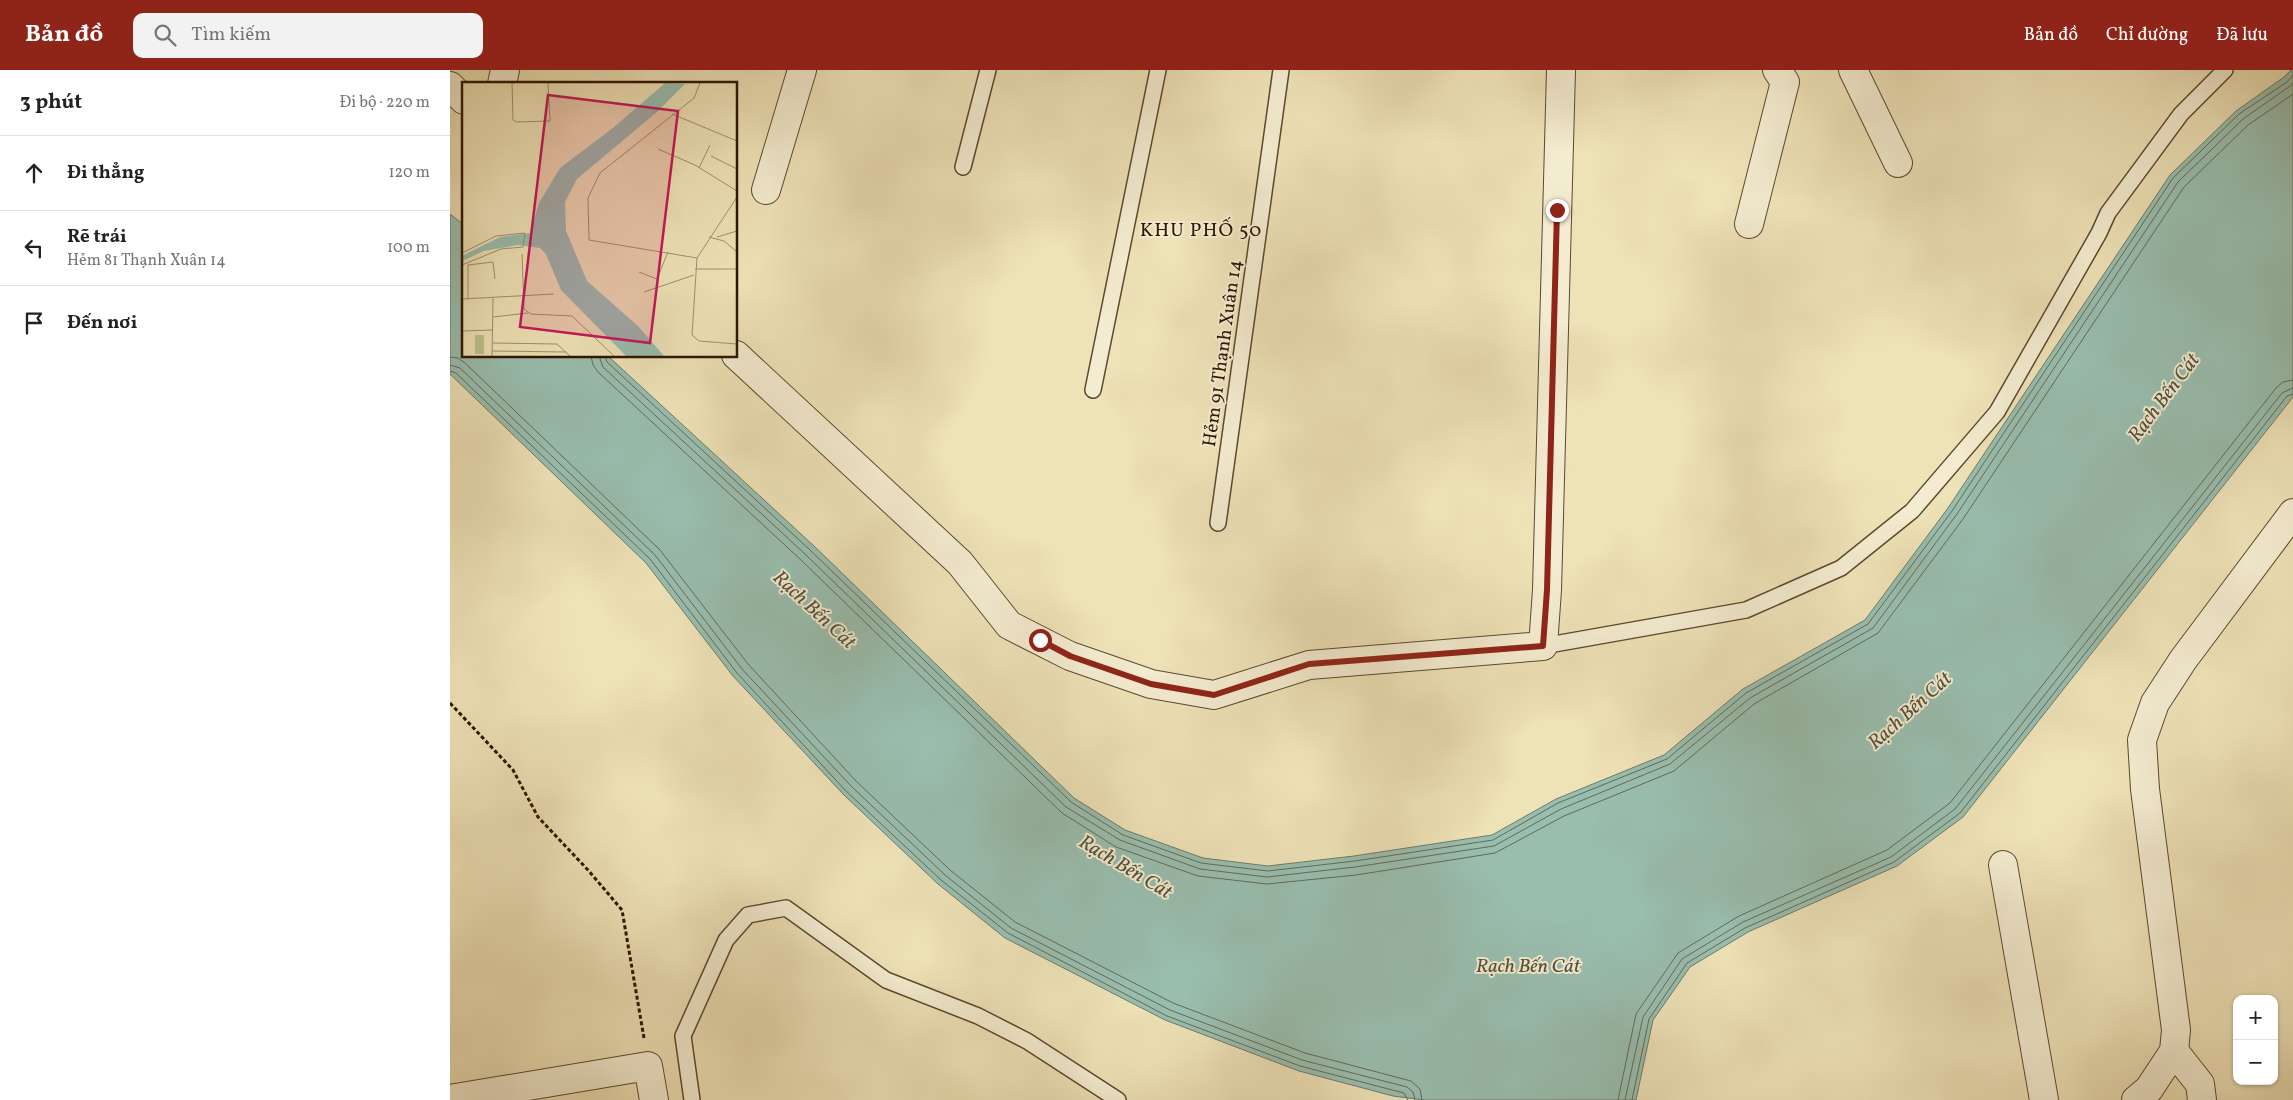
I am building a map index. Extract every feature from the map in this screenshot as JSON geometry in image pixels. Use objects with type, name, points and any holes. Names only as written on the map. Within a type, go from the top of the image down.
[{"type":"street","points":[[766,190],[802,70]]},
{"type":"street","points":[[738,357],[960,563],[1009,625],[1070,656],[1151,684],[1214,695],[1309,664],[1543,646],[1547,580],[1561,70]]},
{"type":"street","points":[[1749,224],[1785,82],[1777,70]]},
{"type":"street","points":[[1853,70],[1898,163]]},
{"type":"street","points":[[450,86],[462,98]]},
{"type":"street","points":[[2136,1100],[2149,1089],[2174,1051],[2176,1030],[2145,789],[2142,740],[2155,704],[2183,660],[2293,513]]},
{"type":"street","points":[[2003,865],[2044,1100]]},
{"type":"street","points":[[2174,1051],[2200,1084],[2202,1100]]},
{"type":"street","points":[[450,1100],[648,1066],[654,1100]]},
{"type":"lane","points":[[963,167],[988,70]]},
{"type":"lane","points":[[1093,390],[1158,70]]},
{"type":"lane","name":"Hẻm 91 Thạnh Xuân 14","points":[[1218,524],[1280,70]]},
{"type":"lane","points":[[1543,646],[1746,610],[1841,568],[1912,511],[1997,412],[2099,233],[2108,213],[2181,114],[2225,70]]},
{"type":"lane","points":[[692,1100],[683,1036],[726,940],[748,915],[786,908],[886,980],[978,1016],[1027,1042],[1118,1100]]},
{"type":"path","points":[[450,703],[512,770],[538,817],[588,870],[622,910],[648,1066]]},
{"type":"water","name":"Rạch Bến Cát","points":[[2293,70],[2293,397],[1963,817],[1897,866],[1748,932],[1690,967],[1653,1020],[1636,1100],[1424,1100],[1393,1096],[1299,1071],[1165,1020],[1005,938],[938,884],[843,794],[733,676],[646,563],[450,374],[450,214],[462,223],[462,358],[610,358],[814,546],[1074,798],[1125,830],[1203,858],[1268,866],[1354,856],[1492,835],[1556,799],[1664,755],[1743,689],[1865,620],[1948,508],[2170,175],[2236,111]]},
{"type":"district","name":"KHU PHỐ 50","points":[[1201,229]]},
{"type":"route","points":[[1040,640],[1070,656],[1151,684],[1214,695],[1309,664],[1543,646],[1547,590],[1557,210]]}]
